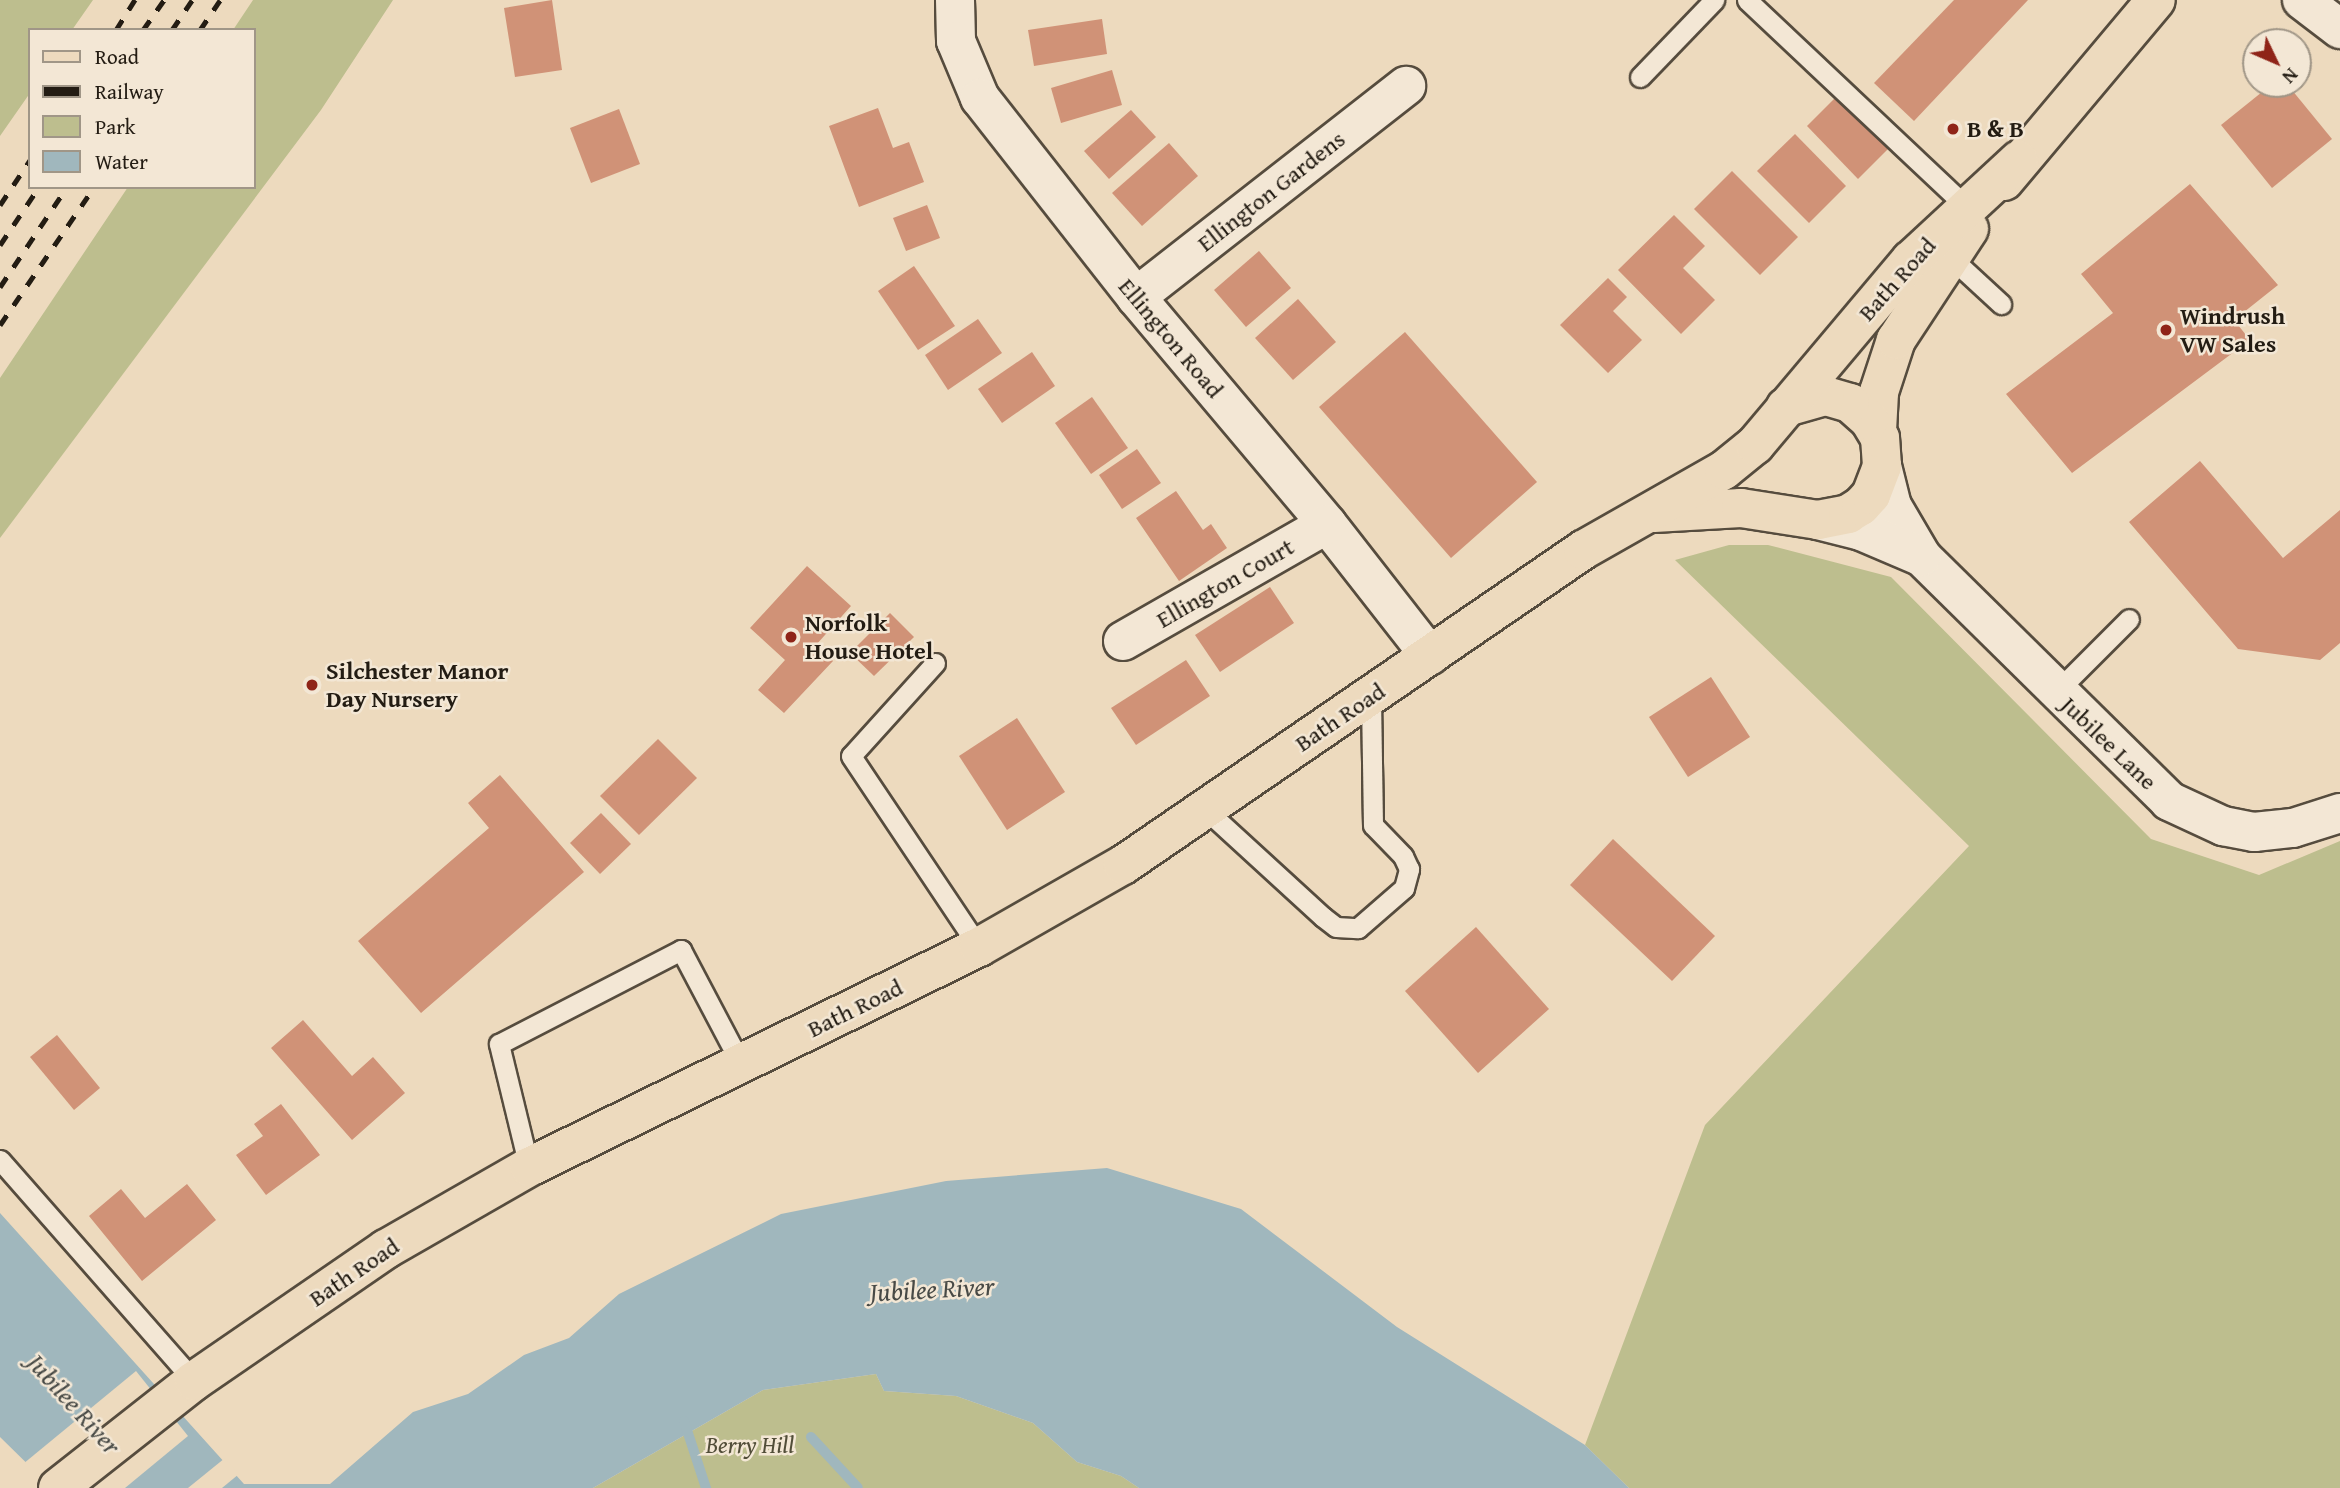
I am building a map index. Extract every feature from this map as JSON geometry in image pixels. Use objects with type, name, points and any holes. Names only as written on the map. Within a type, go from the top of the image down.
[{"type":"main road","name":"Bath Road","points":[[1645,514],[1741,508],[1809,518],[1848,514],[1861,506],[1871,495],[1880,449],[1879,392],[1896,340],[1949,256],[2019,160],[2156,0]]},
{"type":"main road","name":"Bath Road","points":[[58,1488],[185,1388],[386,1249],[530,1167],[979,947],[1123,865],[1583,550],[1739,460],[1879,296],[1967,207],[2019,160]]},
{"type":"main road","points":[[1809,518],[1777,502],[1761,475],[1759,460],[1776,419],[1813,397],[1838,398],[1860,410],[1880,449]]},
{"type":"street","name":"Ellington Road","points":[[954,0],[956,41],[980,98],[1136,297],[1327,524],[1430,656]]},
{"type":"street","points":[[2302,0],[2340,29]]},
{"type":"street","name":"Ellington Gardens","points":[[1136,297],[1406,86]]},
{"type":"street","name":"Jubilee Lane","points":[[1880,449],[1892,506],[1922,557],[2150,786],[2188,812],[2222,826],[2254,832],[2293,828],[2340,813]]},
{"type":"street","name":"Jubilee Lane","points":[[1809,518],[1861,531],[1922,557]]},
{"type":"street","name":"Ellington Court","points":[[1124,641],[1327,524]]},
{"type":"lane","points":[[1640,77],[1714,0]]},
{"type":"lane","points":[[1747,0],[1967,207]]},
{"type":"lane","points":[[1949,256],[2001,304]]},
{"type":"lane","points":[[2056,692],[2129,619]]},
{"type":"lane","points":[[935,663],[851,756],[979,947]]},
{"type":"lane","points":[[1205,809],[1323,917],[1336,927],[1358,928],[1404,888],[1409,869],[1403,856],[1373,825],[1371,696]]},
{"type":"lane","points":[[530,1167],[499,1044],[681,950],[741,1065]]},
{"type":"lane","points":[[0,1160],[185,1388]]},
{"type":"green space","points":[[0,0],[93,0],[73,28],[28,28],[28,96],[0,136]]},
{"type":"green space","points":[[253,0],[393,0],[321,110],[0,538],[0,378],[127,189],[256,189],[256,28],[234,28]]},
{"type":"green space","points":[[1729,545],[1768,545],[1891,577],[2151,839],[2259,875],[2340,841],[2340,1488],[1629,1488],[1585,1445],[1705,1125],[1969,846],[1675,560]]},
{"type":"green space","name":"Berry Hill","points":[[876,1374],[884,1391],[956,1396],[1033,1423],[1077,1462],[1121,1476],[1139,1488],[593,1488],[763,1390]]},
{"type":"water","name":"Jubilee River","points":[[1107,1168],[1241,1209],[1397,1327],[1585,1445],[1629,1488],[1139,1488],[1121,1476],[1077,1462],[1033,1423],[956,1396],[884,1391],[876,1374],[763,1390],[593,1488],[52,1488],[0,1437],[0,1213],[244,1484],[330,1484],[413,1412],[468,1394],[524,1355],[569,1338],[619,1294],[781,1214],[946,1181]]},
{"type":"pier","points":[[136,1371],[188,1436],[125,1488],[47,1488],[23,1464]]},
{"type":"pier","points":[[225,1458],[239,1474],[222,1488],[188,1488]]},
{"type":"building","points":[[552,0],[562,70],[515,77],[504,8]]},
{"type":"building","points":[[1954,0],[2028,0],[1914,121],[1874,83]]},
{"type":"building","points":[[1102,19],[1107,54],[1034,66],[1028,30]]},
{"type":"building","points":[[1112,70],[1122,105],[1061,123],[1051,88]]},
{"type":"building","points":[[1837,96],[1888,149],[1858,179],[1807,126]]},
{"type":"building","points":[[2255,98],[2298,98],[2332,139],[2272,188],[2221,125]]},
{"type":"building","points":[[878,108],[893,148],[909,142],[924,182],[859,207],[829,126]]},
{"type":"building","points":[[619,109],[640,164],[591,183],[570,128]]},
{"type":"building","points":[[1131,110],[1156,137],[1109,179],[1084,151]]},
{"type":"building","points":[[1795,134],[1846,186],[1809,223],[1757,171]]},
{"type":"building","points":[[1169,143],[1198,176],[1142,226],[1112,193]]},
{"type":"building","points":[[1732,171],[1798,237],[1760,275],[1694,209]]},
{"type":"building","name":"Windrush VW Sales","points":[[2190,184],[2278,285],[2234,320],[2250,340],[2072,473],[2006,394],[2113,313],[2081,274]]},
{"type":"building","points":[[927,205],[940,238],[906,251],[893,218]]},
{"type":"building","points":[[1674,215],[1705,246],[1683,268],[1715,300],[1681,334],[1618,270]]},
{"type":"building","points":[[1259,251],[1291,288],[1246,327],[1214,290]]},
{"type":"building","points":[[914,266],[955,326],[918,350],[878,291]]},
{"type":"building","points":[[1608,278],[1627,297],[1613,311],[1642,340],[1608,373],[1560,325]]},
{"type":"building","points":[[1298,299],[1336,342],[1293,380],[1255,338]]},
{"type":"building","points":[[978,319],[1002,353],[948,390],[925,355]]},
{"type":"building","points":[[1405,332],[1537,482],[1451,558],[1319,407]]},
{"type":"building","points":[[1032,352],[1055,386],[1002,423],[978,389]]},
{"type":"building","points":[[1092,397],[1128,448],[1091,474],[1055,423]]},
{"type":"building","points":[[1137,449],[1161,483],[1122,509],[1099,475]]},
{"type":"building","points":[[2200,461],[2283,558],[2340,510],[2340,643],[2320,660],[2238,649],[2129,522]]},
{"type":"building","points":[[1176,491],[1203,530],[1211,524],[1227,548],[1179,581],[1136,518]]},
{"type":"building","name":"Norfolk House Hotel","points":[[807,566],[851,606],[816,645],[833,661],[784,713],[758,690],[785,660],[750,628]]},
{"type":"building","points":[[1270,587],[1294,623],[1220,672],[1195,635]]},
{"type":"building","points":[[890,613],[914,637],[874,676],[850,653]]},
{"type":"building","points":[[1186,660],[1210,696],[1136,745],[1111,708]]},
{"type":"building","points":[[1711,677],[1750,737],[1688,777],[1649,717]]},
{"type":"building","points":[[1017,718],[1065,792],[1007,830],[959,756]]},
{"type":"building","points":[[658,739],[697,778],[639,835],[600,796]]},
{"type":"building","points":[[500,775],[584,872],[421,1013],[358,941],[489,828],[468,803]]},
{"type":"building","points":[[601,813],[631,844],[600,874],[570,843]]},
{"type":"building","points":[[1613,839],[1715,936],[1672,981],[1570,885]]},
{"type":"building","points":[[1476,927],[1549,1009],[1478,1073],[1405,991]]},
{"type":"building","points":[[303,1020],[352,1076],[373,1057],[405,1093],[352,1140],[271,1048]]},
{"type":"building","points":[[57,1035],[100,1088],[74,1110],[30,1057]]},
{"type":"building","points":[[281,1104],[320,1155],[266,1195],[236,1155],[263,1136],[254,1124]]},
{"type":"building","points":[[187,1184],[216,1220],[142,1281],[89,1216],[121,1189],[145,1218]]},
{"type":"waterway","points":[[684,1421],[706,1488]]},
{"type":"waterway","points":[[811,1437],[858,1488]]},
{"type":"railway","points":[[117,28],[135,0]]},
{"type":"railway","points":[[144,28],[164,0]]},
{"type":"railway","points":[[173,28],[192,0]]},
{"type":"railway","points":[[201,28],[220,0]]},
{"type":"railway","points":[[0,205],[28,163]]},
{"type":"railway","points":[[0,245],[38,189]]},
{"type":"railway","points":[[0,287],[66,189]]},
{"type":"railway","points":[[0,325],[93,189]]},
{"type":"place","name":"B & B","points":[[1953,129]]},
{"type":"place","name":"Windrush VW Sales","points":[[2166,330]]},
{"type":"place","name":"Norfolk House Hotel","points":[[791,637]]},
{"type":"place","name":"Silchester Manor Day Nursery","points":[[312,685]]}]
